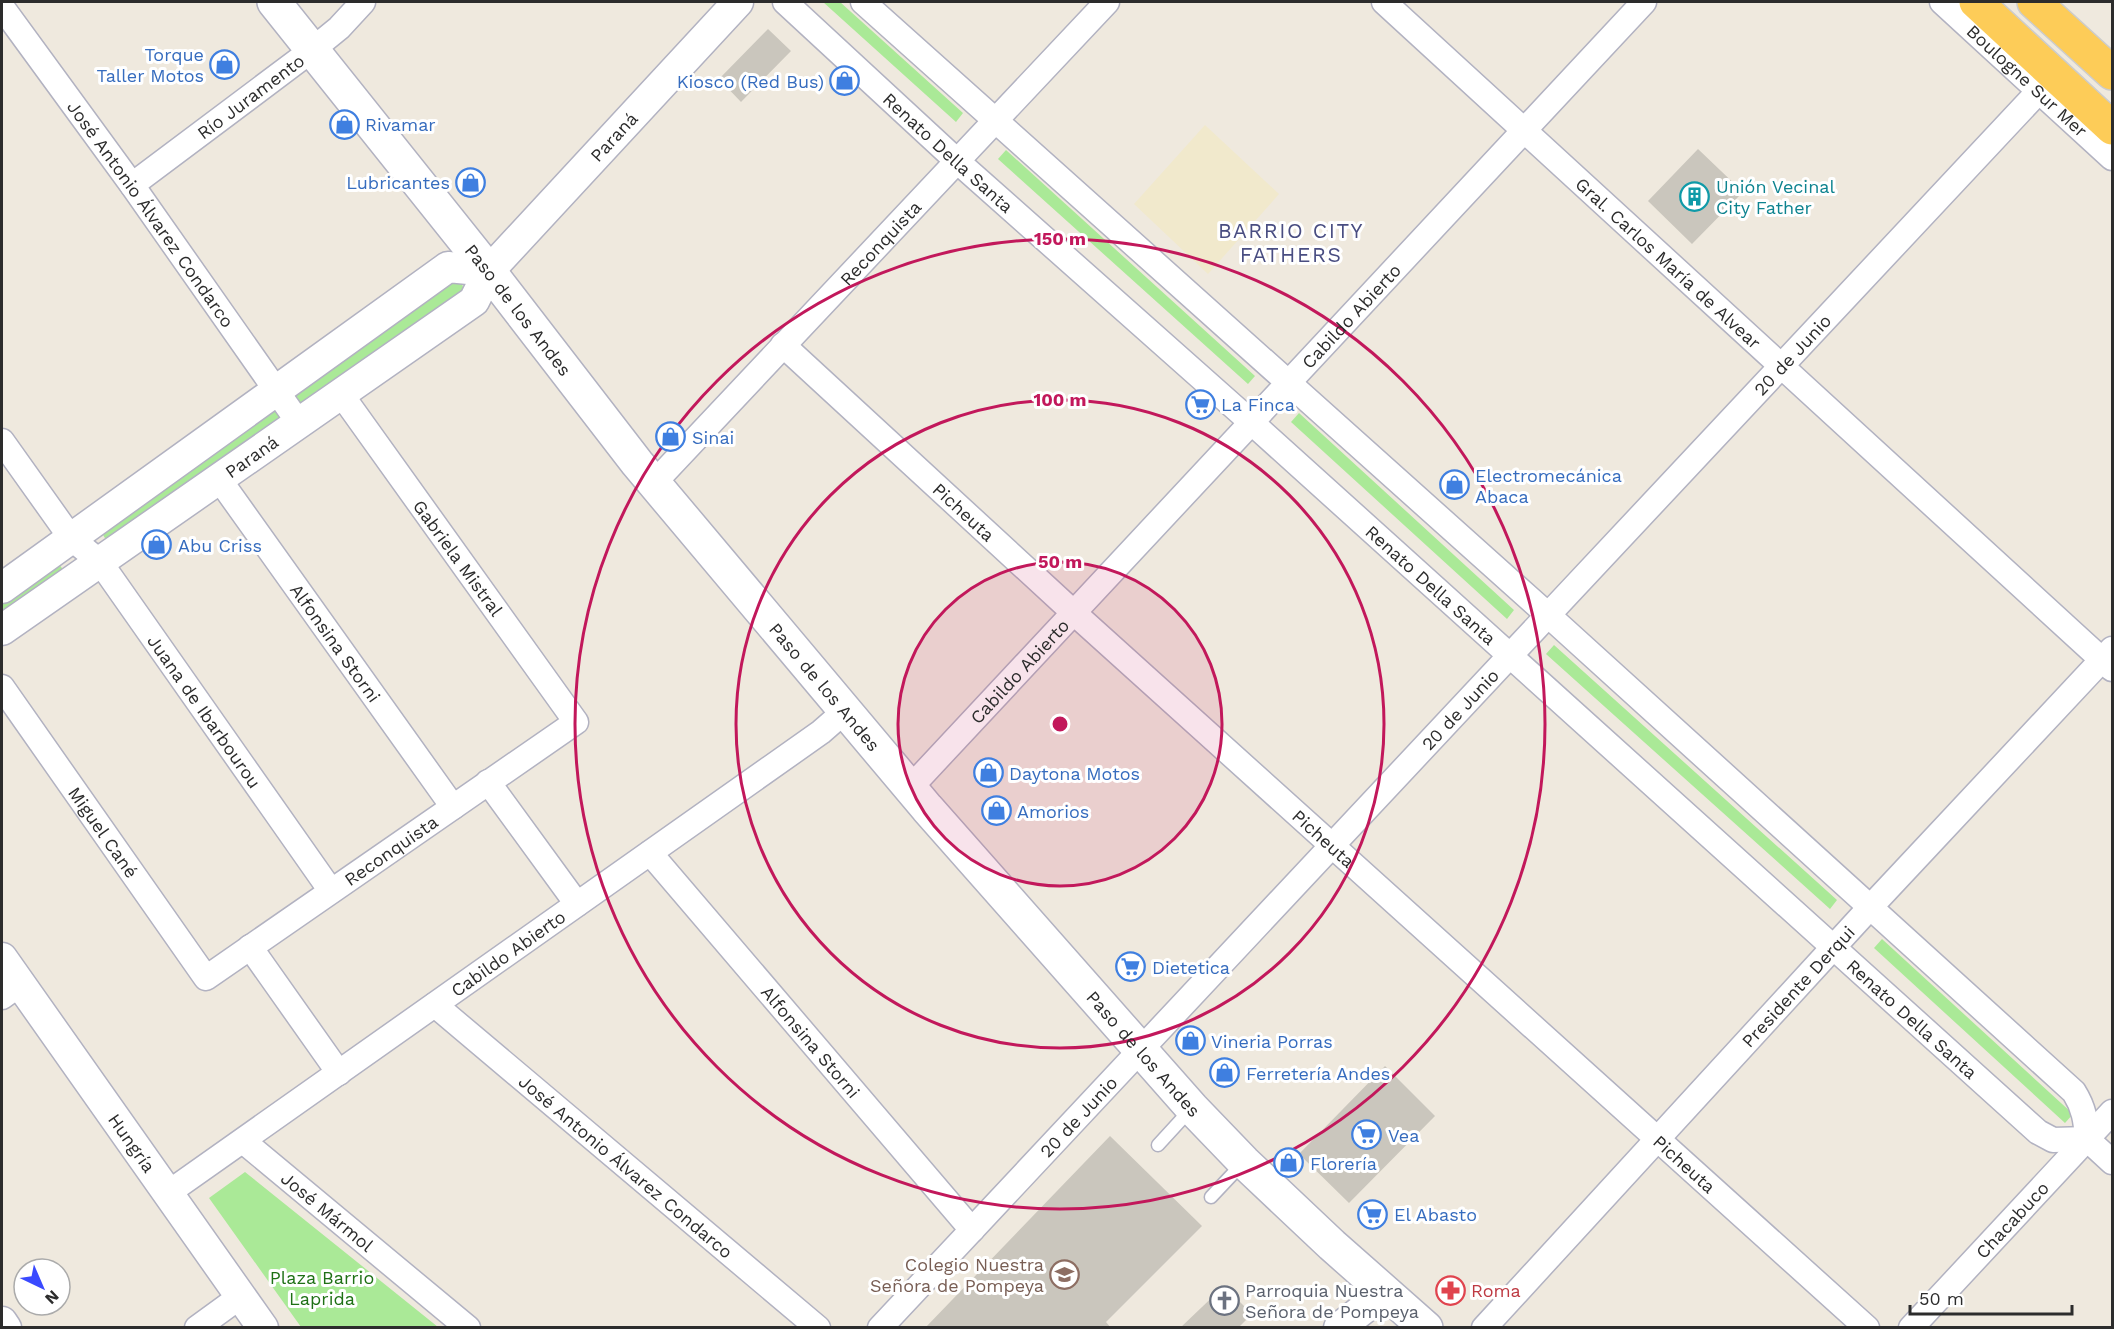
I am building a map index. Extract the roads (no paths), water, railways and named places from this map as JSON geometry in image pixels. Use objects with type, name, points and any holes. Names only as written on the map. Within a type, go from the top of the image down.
[{"type":"highway","points":[[1976,2],[2112,128]]},
{"type":"highway","points":[[2034,2],[2112,73]]},
{"type":"main road","name":"Paso de los Andes","points":[[274,2],[654,483],[910,788],[1192,1108],[1244,1162],[1426,1328]]},
{"type":"street","name":"Río Juramento","points":[[132,185],[312,50],[363,2]]},
{"type":"street","name":"Paraná","points":[[2,630],[474,301],[489,272],[738,2]]},
{"type":"street","name":"Renato Della Santa","points":[[786,2],[957,161],[1251,422],[2038,1132],[2053,1140],[2087,1139]]},
{"type":"street","points":[[863,2],[1548,615],[2074,1092],[2085,1116],[2087,1139],[2112,1162]]},
{"type":"street","name":"Reconquista","points":[[654,483],[1107,2]]},
{"type":"street","name":"Gral. Carlos María de Alvear","points":[[1384,2],[2109,660]]},
{"type":"street","name":"Cabildo Abierto","points":[[910,788],[1644,2]]},
{"type":"street","name":"Boulogne Sur Mer","points":[[1942,2],[2112,158]]},
{"type":"street","name":"José Antonio Álvarez Condarco","points":[[2,7],[132,185],[299,423]]},
{"type":"street","name":"20 de Junio","points":[[880,1328],[2039,91]]},
{"type":"street","points":[[2,588],[448,267],[489,272]]},
{"type":"street","name":"Picheuta","points":[[783,345],[1073,612],[1333,844],[1867,1328]]},
{"type":"street","name":"Gabriela Mistral","points":[[340,394],[576,722]]},
{"type":"street","name":"Juana de Ibarbourou","points":[[2,441],[71,538],[100,562],[331,891]]},
{"type":"street","name":"Alfonsina Storni","points":[[219,479],[453,807]]},
{"type":"street","name":"Presidente Derqui","points":[[1484,1328],[1870,907],[2109,660]]},
{"type":"street","name":"Miguel Cané","points":[[2,687],[206,978]]},
{"type":"street","name":"Cabildo Abierto","points":[[168,1193],[821,732],[845,711]]},
{"type":"street","name":"Reconquista","points":[[206,978],[576,722]]},
{"type":"street","points":[[488,782],[577,904]]},
{"type":"street","name":"Alfonsina Storni","points":[[650,853],[972,1230]]},
{"type":"street","points":[[250,947],[339,1073]]},
{"type":"street","name":"Hungría","points":[[2,958],[11,991],[168,1193],[263,1328]]},
{"type":"street","name":"José Antonio Álvarez Condarco","points":[[435,1005],[818,1328]]},
{"type":"street","name":"Chacabuco","points":[[1911,1328],[2112,1112]]},
{"type":"street","name":"José Mármol","points":[[243,1140],[468,1328]]},
{"type":"street","points":[[1339,1328],[1385,1292]]},
{"type":"street","points":[[197,1328],[241,1296]]},
{"type":"street","points":[[2,1322],[6,1328]]},
{"type":"lane","points":[[1158,1145],[1192,1108]]},
{"type":"lane","points":[[1211,1197],[1244,1162]]},
{"type":"place","name":"Torque Taller Motos","points":[[225,64]]},
{"type":"place","name":"Kiosco (Red Bus)","points":[[845,81]]},
{"type":"place","name":"Rivamar","points":[[344,124]]},
{"type":"place","name":"Lubricantes","points":[[471,182]]},
{"type":"place","name":"Unión Vecinal City Father","points":[[1695,196]]},
{"type":"place","name":"La Finca","points":[[1200,404]]},
{"type":"place","name":"Sinai","points":[[671,437]]},
{"type":"place","name":"Electromecánica Abaca","points":[[1454,485]]},
{"type":"place","name":"Abu Criss","points":[[157,545]]},
{"type":"place","name":"Daytona Motos","points":[[988,773]]},
{"type":"place","name":"Amorios","points":[[996,811]]},
{"type":"place","name":"Dietetica","points":[[1131,967]]},
{"type":"place","name":"Vineria Porras","points":[[1190,1041]]},
{"type":"place","name":"Ferretería Andes","points":[[1225,1073]]},
{"type":"place","name":"Vea","points":[[1367,1135]]},
{"type":"place","name":"Florería","points":[[1289,1163]]},
{"type":"place","name":"El Abasto","points":[[1373,1214]]},
{"type":"place","name":"Colegio Nuestra Señora de Pompeya","points":[[1065,1274]]},
{"type":"place","name":"Roma","points":[[1450,1290]]},
{"type":"place","name":"Parroquia Nuestra Señora de Pompeya","points":[[1224,1300]]},
{"type":"district","name":"BARRIO CITY FATHERS","points":[[1291,242]]},
{"type":"park label","name":"Plaza Barrio Laprida","points":[[322,1287]]}]
